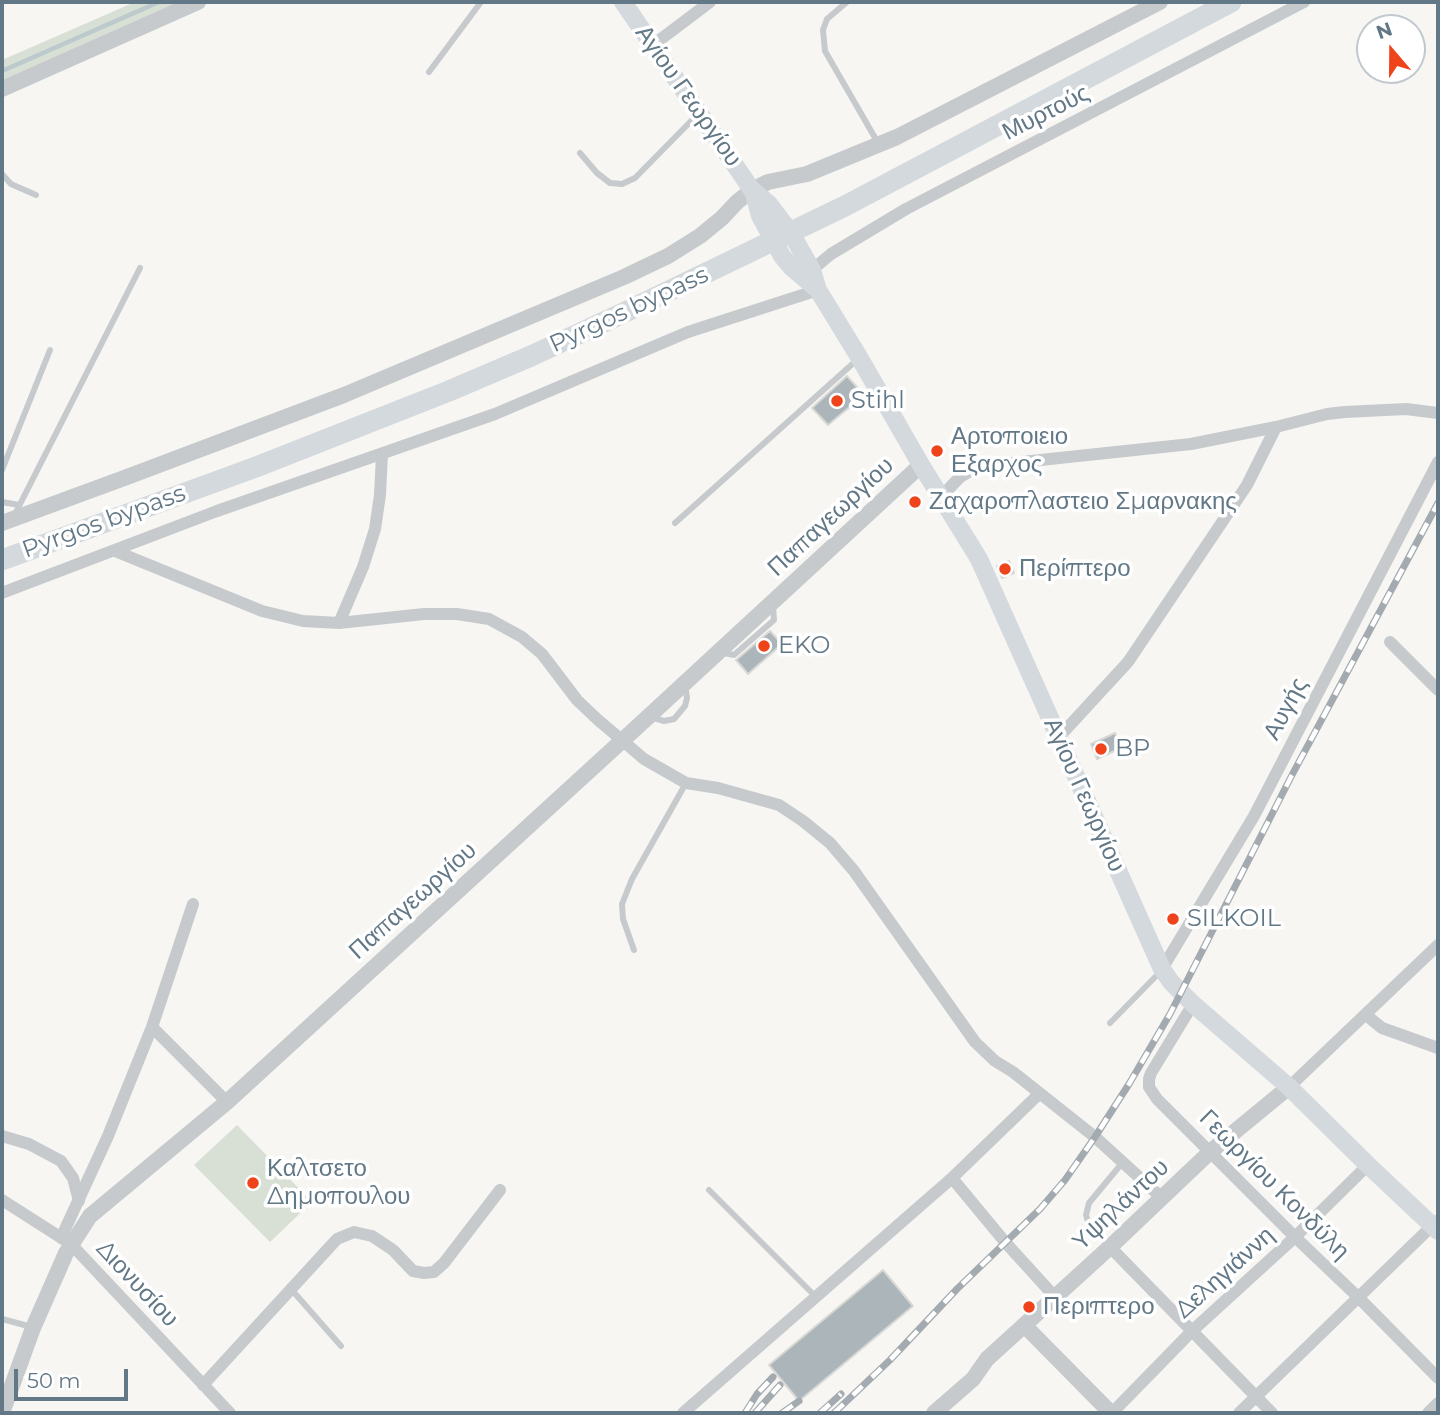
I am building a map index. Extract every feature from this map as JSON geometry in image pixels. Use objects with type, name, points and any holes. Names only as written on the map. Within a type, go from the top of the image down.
[{"type":"highway","name":"Pyrgos bypass","points":[[2,560],[244,471],[449,391],[582,333],[782,238],[898,179],[1231,2]]},
{"type":"main road","name":"Αγίου Γεωργίου","points":[[623,2],[752,190],[760,216],[812,270],[818,290],[920,465],[979,559],[1162,969],[1193,1004],[1289,1087],[1368,1166],[1436,1226]]},
{"type":"main road","name":"Αγίου Γεωργίου","points":[[782,238],[792,268],[818,290]]},
{"type":"street","points":[[2,89],[198,2]]},
{"type":"street","points":[[653,45],[710,2]]},
{"type":"street","points":[[11,516],[127,477],[344,395],[624,277],[668,256],[700,236],[752,190],[768,182],[807,174],[897,137],[1160,2]]},
{"type":"street","name":"Μυρτούς","points":[[812,270],[831,254],[906,209],[1304,2]]},
{"type":"street","points":[[2,593],[217,511],[495,414],[688,332],[818,290]]},
{"type":"street","points":[[941,497],[960,477],[984,466],[1191,444],[1276,428],[1327,414],[1406,410],[1438,413]]},
{"type":"street","points":[[1058,738],[1128,662],[1247,485],[1276,428]]},
{"type":"street","points":[[339,623],[363,567],[375,529],[382,453]]},
{"type":"street","name":"Αυγής","points":[[1162,969],[1254,816],[1438,462]]},
{"type":"street","name":"Παπαγεωργίου","points":[[2,1413],[66,1241],[90,1216],[227,1102],[920,465]]},
{"type":"street","points":[[115,551],[262,611],[303,621],[339,623],[424,614],[457,614],[489,619],[522,637],[542,654],[578,700],[644,760],[686,783],[718,788],[779,805],[830,843],[854,871],[975,1042],[995,1061],[1013,1072],[1095,1137],[1162,1198]]},
{"type":"street","points":[[1390,642],[1438,690]]},
{"type":"street","points":[[66,1241],[79,1202],[152,1027],[193,904]]},
{"type":"street","points":[[1289,1087],[1438,945]]},
{"type":"street","name":"Γεωργίου Κονδύλη","points":[[1193,1004],[1151,1073],[1149,1087],[1157,1099],[1438,1378]]},
{"type":"street","points":[[1366,1015],[1382,1028],[1438,1048]]},
{"type":"street","points":[[152,1027],[227,1102]]},
{"type":"street","name":"Υψηλάντου","points":[[920,1413],[968,1371],[987,1359],[1210,1152],[1289,1087]]},
{"type":"street","points":[[683,1413],[952,1178],[1039,1094]]},
{"type":"street","points":[[2,1136],[29,1144],[61,1161],[73,1178],[79,1202]]},
{"type":"street","name":"Δεληγιάννη","points":[[1111,1413],[1192,1331],[1368,1166]]},
{"type":"street","points":[[952,1178],[1055,1297]]},
{"type":"street","points":[[203,1385],[337,1239],[354,1232],[372,1236],[393,1250],[413,1271],[434,1272],[444,1263],[500,1190]]},
{"type":"street","name":"Διονυσίου","points":[[2,1200],[66,1241],[230,1413]]},
{"type":"street","points":[[1240,1413],[1358,1297],[1436,1226]]},
{"type":"street","points":[[1110,1247],[1272,1413]]},
{"type":"street","points":[[1024,1325],[1111,1413]]},
{"type":"street","name":"Υψηλάντου","points":[[934,1413],[973,1379],[987,1359]]},
{"type":"street","points":[[1428,1413],[1438,1403]]},
{"type":"lane","points":[[429,72],[481,2]]},
{"type":"lane","points":[[847,2],[827,19],[823,30],[825,51],[879,145]]},
{"type":"lane","points":[[580,153],[597,173],[610,183],[622,184],[635,178],[699,112]]},
{"type":"lane","points":[[2,174],[11,184],[36,195]]},
{"type":"lane","points":[[2,502],[11,516],[140,268]]},
{"type":"lane","points":[[2,470],[50,350]]},
{"type":"lane","points":[[675,523],[859,358]]},
{"type":"lane","points":[[634,950],[623,919],[622,904],[632,879],[686,783]]},
{"type":"lane","points":[[1110,1023],[1162,969]]},
{"type":"lane","points":[[1110,1247],[1089,1225],[1086,1215],[1089,1203],[1123,1162]]},
{"type":"lane","points":[[709,1190],[816,1297]]},
{"type":"lane","points":[[291,1289],[341,1346]]},
{"type":"lane","points":[[2,1319],[33,1328]]},
{"type":"shaded area","points":[[135,2],[181,2],[2,81],[2,60]]},
{"type":"shaded area","name":"Καλτσετο Δημοπουλου","points":[[237,1125],[312,1202],[270,1242],[194,1165]]},
{"type":"building","name":"Stihl","points":[[847,376],[864,395],[828,425],[812,408]]},
{"type":"building","name":"Περίπτερο","points":[[1009,561],[1014,573],[1002,578],[997,566]]},
{"type":"building","points":[[770,631],[782,644],[748,674],[736,660]]},
{"type":"building","points":[[1115,733],[1121,748],[1097,759],[1091,744]]},
{"type":"building","points":[[883,1270],[913,1306],[799,1401],[769,1365]]},
{"type":"waterway","points":[[2,71],[159,2]]},
{"type":"railway","points":[[834,1413],[1040,1209],[1065,1180],[1095,1137],[1170,1014],[1292,775],[1438,503]]},
{"type":"railway","points":[[745,1413],[757,1394],[773,1377]]},
{"type":"railway","points":[[755,1413],[780,1385]]},
{"type":"railway","points":[[820,1413],[841,1394]]},
{"type":"railway","points":[[782,1413],[799,1401]]},
{"type":"place","name":"Stihl","points":[[837,401]]},
{"type":"place","name":"Αρτοποιειο Εξαρχος","points":[[937,451]]},
{"type":"place","name":"Ζαχαροπλαστειο Σμαρνακης","points":[[915,502]]},
{"type":"place","name":"Περίπτερο","points":[[1005,569]]},
{"type":"place","name":"EKO","points":[[764,646]]},
{"type":"place","name":"BP","points":[[1101,749]]},
{"type":"place","name":"SILKOIL","points":[[1173,919]]},
{"type":"place","name":"Καλτσετο Δημοπουλου","points":[[253,1183]]},
{"type":"place","name":"Περιπτερο","points":[[1029,1307]]}]
